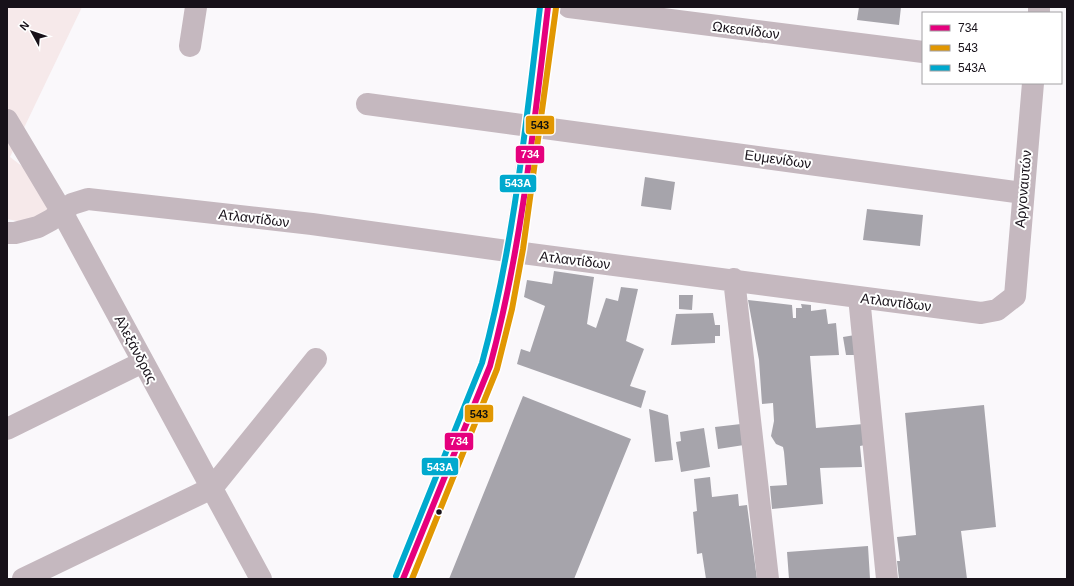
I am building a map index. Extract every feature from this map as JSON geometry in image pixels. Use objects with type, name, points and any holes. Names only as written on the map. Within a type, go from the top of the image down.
[{"type":"street","points":[[190,46],[196,7]]},
{"type":"street","points":[[403,579],[490,366],[507,300],[533,126],[548,7]]},
{"type":"street","name":"Ωκεανίδων","points":[[569,7],[922,52]]},
{"type":"street","name":"Αργοναυτών","points":[[1014,296],[1033,84]]},
{"type":"street","name":"Ευμενίδων","points":[[367,104],[1023,193]]},
{"type":"street","name":"Αλεξάνδρας","points":[[7,120],[62,212],[261,579]]},
{"type":"street","name":"Ατλαντίδων","points":[[7,233],[15,233],[38,227],[72,204],[88,199],[312,224],[981,313],[997,310],[1014,296]]},
{"type":"street","points":[[734,279],[768,579]]},
{"type":"street","points":[[859,297],[887,579]]},
{"type":"street","points":[[23,579],[212,488],[316,360]]},
{"type":"street","points":[[7,429],[143,362]]},
{"type":"shaded area","points":[[7,7],[82,7],[10,157],[57,193],[37,225],[7,219]]},
{"type":"building","points":[[859,7],[901,7],[899,25],[857,20]]},
{"type":"building","points":[[645,177],[675,182],[671,210],[641,206]]},
{"type":"building","points":[[867,209],[923,215],[920,246],[863,240]]},
{"type":"building","points":[[554,271],[594,277],[587,324],[596,328],[606,298],[618,301],[621,287],[638,289],[626,341],[644,349],[630,386],[646,391],[641,408],[517,364],[521,349],[530,352],[545,306],[524,297],[527,280],[552,284]]},
{"type":"building","points":[[679,295],[693,295],[692,310],[679,309]]},
{"type":"building","points":[[748,300],[792,305],[793,318],[796,318],[796,308],[802,308],[801,304],[811,305],[811,311],[826,309],[828,324],[836,323],[839,355],[810,356],[816,428],[864,424],[865,445],[860,446],[862,467],[820,468],[823,504],[772,509],[770,486],[787,485],[784,452],[783,447],[776,444],[771,436],[774,421],[773,403],[762,404],[759,360]]},
{"type":"building","points":[[713,313],[715,325],[720,325],[720,336],[715,336],[715,343],[671,345],[676,314]]},
{"type":"building","points":[[855,335],[858,355],[846,355],[843,337]]},
{"type":"building","points":[[523,396],[631,439],[574,579],[449,579]]},
{"type":"building","points":[[984,405],[996,527],[961,531],[967,579],[899,579],[897,561],[900,561],[897,537],[916,535],[905,413]]},
{"type":"building","points":[[649,409],[668,415],[673,460],[655,462]]},
{"type":"building","points":[[741,424],[744,445],[718,449],[715,427]]},
{"type":"building","points":[[704,428],[710,467],[681,472],[676,442],[681,441],[680,432]]},
{"type":"building","points":[[710,477],[712,497],[738,494],[739,506],[747,505],[757,579],[706,579],[702,553],[697,554],[693,512],[697,511],[694,479]]},
{"type":"building","points":[[868,546],[870,579],[789,579],[787,552]]},
{"type":"transit line","name":"543A","points":[[396,576],[482,363],[493,320],[510,232],[524,141],[540,7]]},
{"type":"transit line","name":"734","points":[[403,579],[490,366],[501,322],[518,233],[532,143],[548,7]]},
{"type":"transit line","name":"543","points":[[412,579],[497,369],[512,309],[523,249],[556,8]]}]
